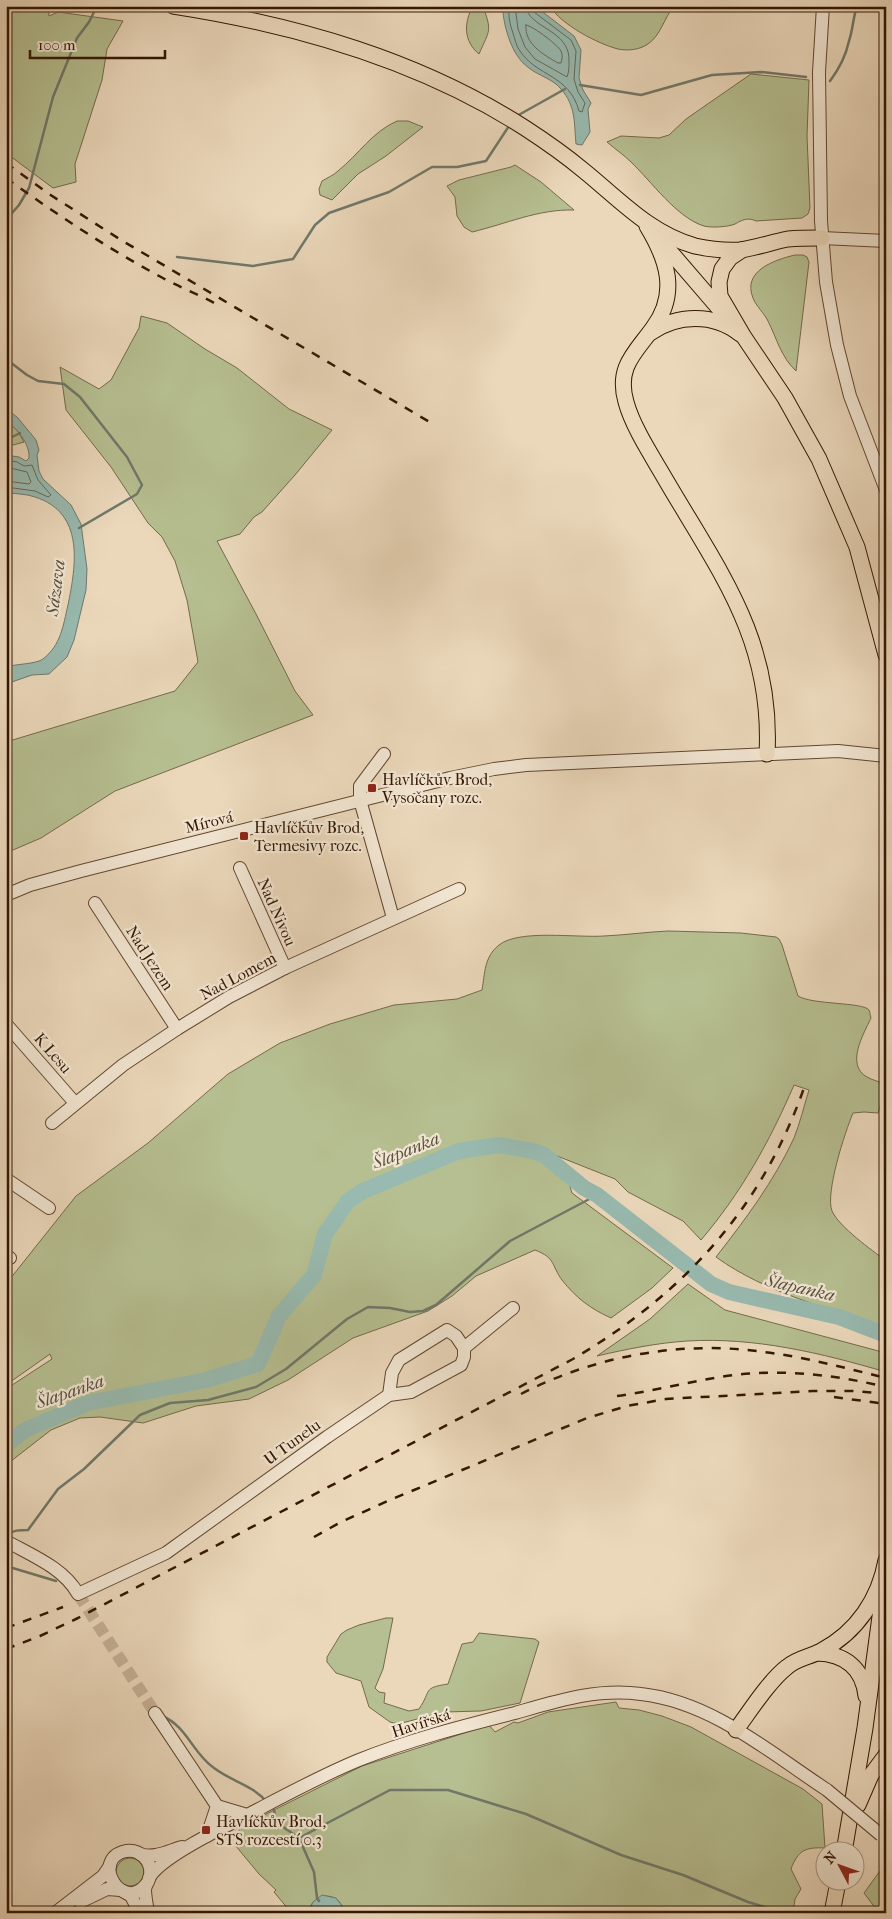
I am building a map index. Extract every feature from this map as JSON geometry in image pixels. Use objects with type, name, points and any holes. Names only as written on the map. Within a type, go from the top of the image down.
[{"type":"main road","points":[[173,6],[224,14],[290,28],[358,48],[428,76],[491,108],[557,149],[646,223],[744,337]]},
{"type":"main road","points":[[646,223],[670,237],[697,246],[719,250],[742,250],[790,239],[822,238]]},
{"type":"main road","points":[[646,223],[662,252],[665,262],[668,281],[666,301],[653,328],[634,351],[627,365],[624,388],[626,404],[649,451],[705,544],[745,620],[757,654],[765,691],[768,729],[767,754]]},
{"type":"main road","points":[[742,250],[730,258],[722,269],[719,289],[725,306],[785,398],[819,459],[857,547],[886,655]]},
{"type":"main road","points":[[647,335],[670,322],[696,318],[722,323],[744,337]]},
{"type":"main road","points":[[736,1730],[781,1671],[794,1661],[817,1653],[844,1636],[867,1610],[878,1590],[886,1560]]},
{"type":"main road","points":[[846,1842],[865,1728],[886,1572]]},
{"type":"main road","points":[[879,1623],[886,1649]]},
{"type":"main road","points":[[817,1653],[831,1655],[844,1660],[855,1668],[863,1679],[867,1701],[865,1728]]},
{"type":"main road","points":[[848,1827],[871,1775],[886,1754]]},
{"type":"main road","points":[[832,1913],[836,1892]]},
{"type":"street","points":[[823,6],[819,72],[822,238],[826,282],[837,345],[850,396],[886,490]]},
{"type":"street","points":[[822,238],[886,241]]},
{"type":"street","name":"Mírová","points":[[6,895],[30,885],[81,871],[480,771],[526,765],[838,751],[880,755]]},
{"type":"street","points":[[384,754],[360,786],[360,800],[394,918]]},
{"type":"street","name":"Nad Nivou","points":[[240,868],[285,968]]},
{"type":"street","name":"Nad Lomem","points":[[52,1123],[123,1065],[176,1029],[229,997],[285,968],[459,889]]},
{"type":"street","name":"Nad Jezem","points":[[96,904],[176,1029]]},
{"type":"street","name":"K Lesu","points":[[6,1024],[75,1103]]},
{"type":"street","points":[[6,1179],[49,1208]]},
{"type":"street","name":"U Tunelu","points":[[9,1542],[58,1572],[71,1583],[78,1594],[166,1553],[389,1395],[411,1392],[461,1365],[464,1357],[464,1348],[513,1308]]},
{"type":"street","points":[[389,1395],[392,1373],[399,1360],[447,1330],[456,1336],[464,1348]]},
{"type":"street","name":"Havířská","points":[[56,1913],[110,1888],[130,1892],[138,1890],[157,1869],[194,1843],[324,1776],[361,1760],[454,1729],[584,1695],[605,1692],[642,1694],[675,1700],[707,1713],[827,1790],[884,1837]]},
{"type":"street","points":[[155,1713],[217,1806],[247,1815]]},
{"type":"street","points":[[207,1836],[217,1806]]},
{"type":"street","name":"Havířská","points":[[56,1913],[104,1876],[115,1857],[122,1852],[132,1851],[148,1856],[194,1843]]},
{"type":"street","points":[[140,1854],[150,1866],[149,1880],[145,1893],[148,1913]]},
{"type":"street","points":[[110,1866],[111,1880],[130,1896],[140,1913]]},
{"type":"green space","points":[[6,6],[48,6],[49,16],[58,12],[123,21],[107,49],[102,80],[75,164],[76,182],[53,188],[6,153]]},
{"type":"green space","points":[[473,6],[483,6],[489,26],[479,54],[470,43],[467,31],[468,18]]},
{"type":"green space","points":[[550,6],[674,6],[659,31],[648,44],[641,48],[626,50],[618,49],[590,38],[562,20]]},
{"type":"green space","points":[[751,74],[809,80],[807,136],[810,208],[808,214],[802,218],[756,221],[748,219],[728,226],[704,226],[694,222],[674,207],[631,162],[607,142],[621,136],[659,138],[669,135],[686,119]]},
{"type":"green space","points":[[397,121],[408,121],[423,127],[386,156],[358,174],[332,200],[320,195],[319,189],[322,181],[346,164],[380,131]]},
{"type":"green space","points":[[515,165],[541,182],[574,210],[535,214],[472,232],[464,227],[457,216],[455,197],[447,186],[459,180]]},
{"type":"green space","points":[[795,255],[807,257],[809,262],[796,371],[783,354],[768,321],[754,301],[751,289],[752,281],[762,268],[778,260]]},
{"type":"green space","points":[[141,316],[167,323],[237,368],[289,409],[332,430],[295,475],[240,534],[217,541],[295,691],[313,715],[115,791],[41,838],[6,853],[6,742],[175,691],[198,662],[187,600],[175,561],[162,537],[148,523],[111,467],[66,410],[60,367],[99,389],[111,380],[139,328]]},
{"type":"green space","points":[[6,421],[17,430],[24,442],[6,447]]},
{"type":"green space","points":[[668,931],[741,933],[776,937],[782,945],[798,996],[815,1001],[865,1007],[869,1010],[871,1018],[858,1049],[857,1065],[867,1077],[886,1084],[886,1086],[878,1113],[853,1113],[833,1177],[831,1202],[832,1211],[841,1224],[886,1261],[886,1328],[776,1290],[735,1270],[716,1257],[758,1200],[794,1138],[809,1090],[794,1085],[754,1166],[729,1204],[701,1240],[683,1221],[628,1192],[615,1179],[522,1142],[530,1157],[545,1161],[566,1174],[572,1193],[673,1268],[652,1288],[611,1318],[578,1298],[562,1280],[550,1259],[535,1250],[476,1276],[452,1296],[428,1311],[353,1338],[288,1380],[249,1399],[196,1406],[143,1423],[100,1417],[80,1418],[51,1430],[6,1465],[6,1389],[52,1359],[50,1354],[6,1385],[6,1284],[76,1196],[148,1143],[228,1074],[280,1043],[330,1024],[394,1005],[457,999],[482,990],[490,955],[499,945],[508,940],[520,937],[549,935],[604,936]]},
{"type":"green space","points":[[688,1284],[725,1310],[886,1353],[886,1372],[812,1353],[738,1341],[676,1342],[597,1356],[650,1319]]},
{"type":"green space","points":[[393,1618],[383,1669],[375,1688],[379,1692],[385,1693],[384,1703],[409,1711],[419,1709],[431,1689],[448,1684],[462,1644],[473,1642],[479,1633],[535,1639],[539,1642],[520,1703],[481,1711],[445,1712],[398,1724],[390,1722],[369,1707],[361,1681],[336,1673],[327,1662],[327,1657],[341,1634],[359,1625]]},
{"type":"green space","points":[[616,1702],[619,1708],[639,1710],[662,1716],[691,1727],[803,1789],[822,1804],[825,1842],[814,1842],[814,1848],[800,1854],[791,1869],[801,1889],[795,1899],[793,1913],[344,1913],[342,1905],[338,1900],[326,1896],[315,1900],[308,1913],[289,1913],[289,1910],[274,1892],[276,1890],[259,1874],[235,1845],[240,1827],[362,1766],[489,1725],[495,1732],[514,1722],[518,1723],[548,1712]]},
{"type":"green space","points":[[130,1858],[140,1862],[144,1872],[140,1882],[130,1886],[120,1882],[116,1872],[120,1862]]},
{"type":"green space","points":[[883,1869],[886,1871],[886,1913],[879,1913],[864,1893]]},
{"type":"water","points":[[504,6],[535,6],[574,36],[581,50],[579,78],[583,90],[591,103],[588,109],[590,132],[582,145],[576,144],[572,108],[566,95],[554,83],[524,64],[516,54],[505,25]]},
{"type":"water","points":[[6,408],[18,418],[36,440],[39,450],[37,455],[39,471],[43,479],[71,505],[81,524],[87,569],[86,590],[74,640],[67,657],[49,674],[32,675],[6,684],[6,667],[40,661],[49,654],[58,641],[68,605],[74,557],[70,528],[62,515],[51,505],[35,497],[9,493],[6,490],[6,455],[19,457],[26,461],[29,458],[29,453],[22,437],[6,421]]},
{"type":"water","points":[[322,1895],[336,1898],[343,1907],[344,1913],[308,1913],[313,1902]]},
{"type":"waterway","points":[[6,220],[19,205],[29,188],[53,97],[77,38],[89,22],[97,6]]},
{"type":"waterway","points":[[830,81],[846,51],[857,6]]},
{"type":"waterway","points":[[580,85],[641,95],[712,75],[761,72],[806,77]]},
{"type":"waterway","points":[[515,117],[565,89]]},
{"type":"waterway","points":[[177,257],[253,266],[293,259],[315,225],[329,213],[389,192],[432,167],[457,167],[486,161],[509,126]]},
{"type":"waterway","points":[[6,359],[38,381],[64,384],[80,397],[127,457],[142,485],[137,494],[79,528]]},
{"type":"waterway","points":[[6,440],[20,433]]},
{"type":"waterway","name":"Šlapanka","points":[[6,1445],[25,1430],[88,1403],[206,1380],[258,1364],[279,1316],[314,1275],[325,1234],[348,1201],[363,1191],[459,1151],[499,1145],[533,1151],[544,1155],[584,1188],[597,1195],[711,1284],[729,1292],[839,1317],[886,1335]]},
{"type":"waterway","points":[[6,1535],[14,1531],[28,1530],[58,1489],[84,1469],[140,1415],[170,1403],[208,1400],[256,1387],[286,1369],[347,1319],[368,1307],[390,1308],[410,1312],[423,1311],[436,1305],[510,1241],[597,1195]]},
{"type":"waterway","points":[[6,1566],[56,1581]]},
{"type":"waterway","points":[[162,1716],[178,1726],[207,1762],[248,1787],[266,1801]]},
{"type":"waterway","points":[[299,1838],[390,1790],[448,1790],[526,1814],[621,1855],[683,1875],[748,1902],[784,1913]]},
{"type":"waterway","points":[[274,1810],[276,1822],[299,1838],[314,1872],[319,1901]]},
{"type":"tunnel","points":[[78,1594],[155,1713]]},
{"type":"railway","points":[[6,163],[49,194],[121,240],[433,424]]},
{"type":"railway","points":[[6,178],[101,242],[168,281],[216,304]]},
{"type":"railway","points":[[6,1649],[40,1636],[78,1618],[573,1359],[613,1334],[683,1277],[714,1245],[741,1210],[765,1173],[786,1132],[804,1088]]},
{"type":"railway","points":[[521,1394],[549,1381],[609,1361],[639,1354],[701,1348],[779,1354],[886,1378]]},
{"type":"railway","points":[[617,1396],[719,1377],[753,1373],[810,1374],[886,1387]]},
{"type":"railway","points":[[314,1537],[341,1522],[390,1500],[587,1418],[627,1406],[666,1399],[813,1391],[855,1391],[886,1394]]},
{"type":"railway","points":[[834,1397],[886,1404]]},
{"type":"railway","points":[[6,1628],[63,1607]]},
{"type":"place","name":"Havlíčkův Brod, Vysočany rozc.","points":[[372,788]]},
{"type":"place","name":"Havlíčkův Brod, Termesivy rozc.","points":[[244,836]]},
{"type":"place","name":"Havlíčkův Brod, STS rozcestí 0.3","points":[[206,1830]]},
{"type":"water label","name":"Sázava","points":[[56,588]]}]
